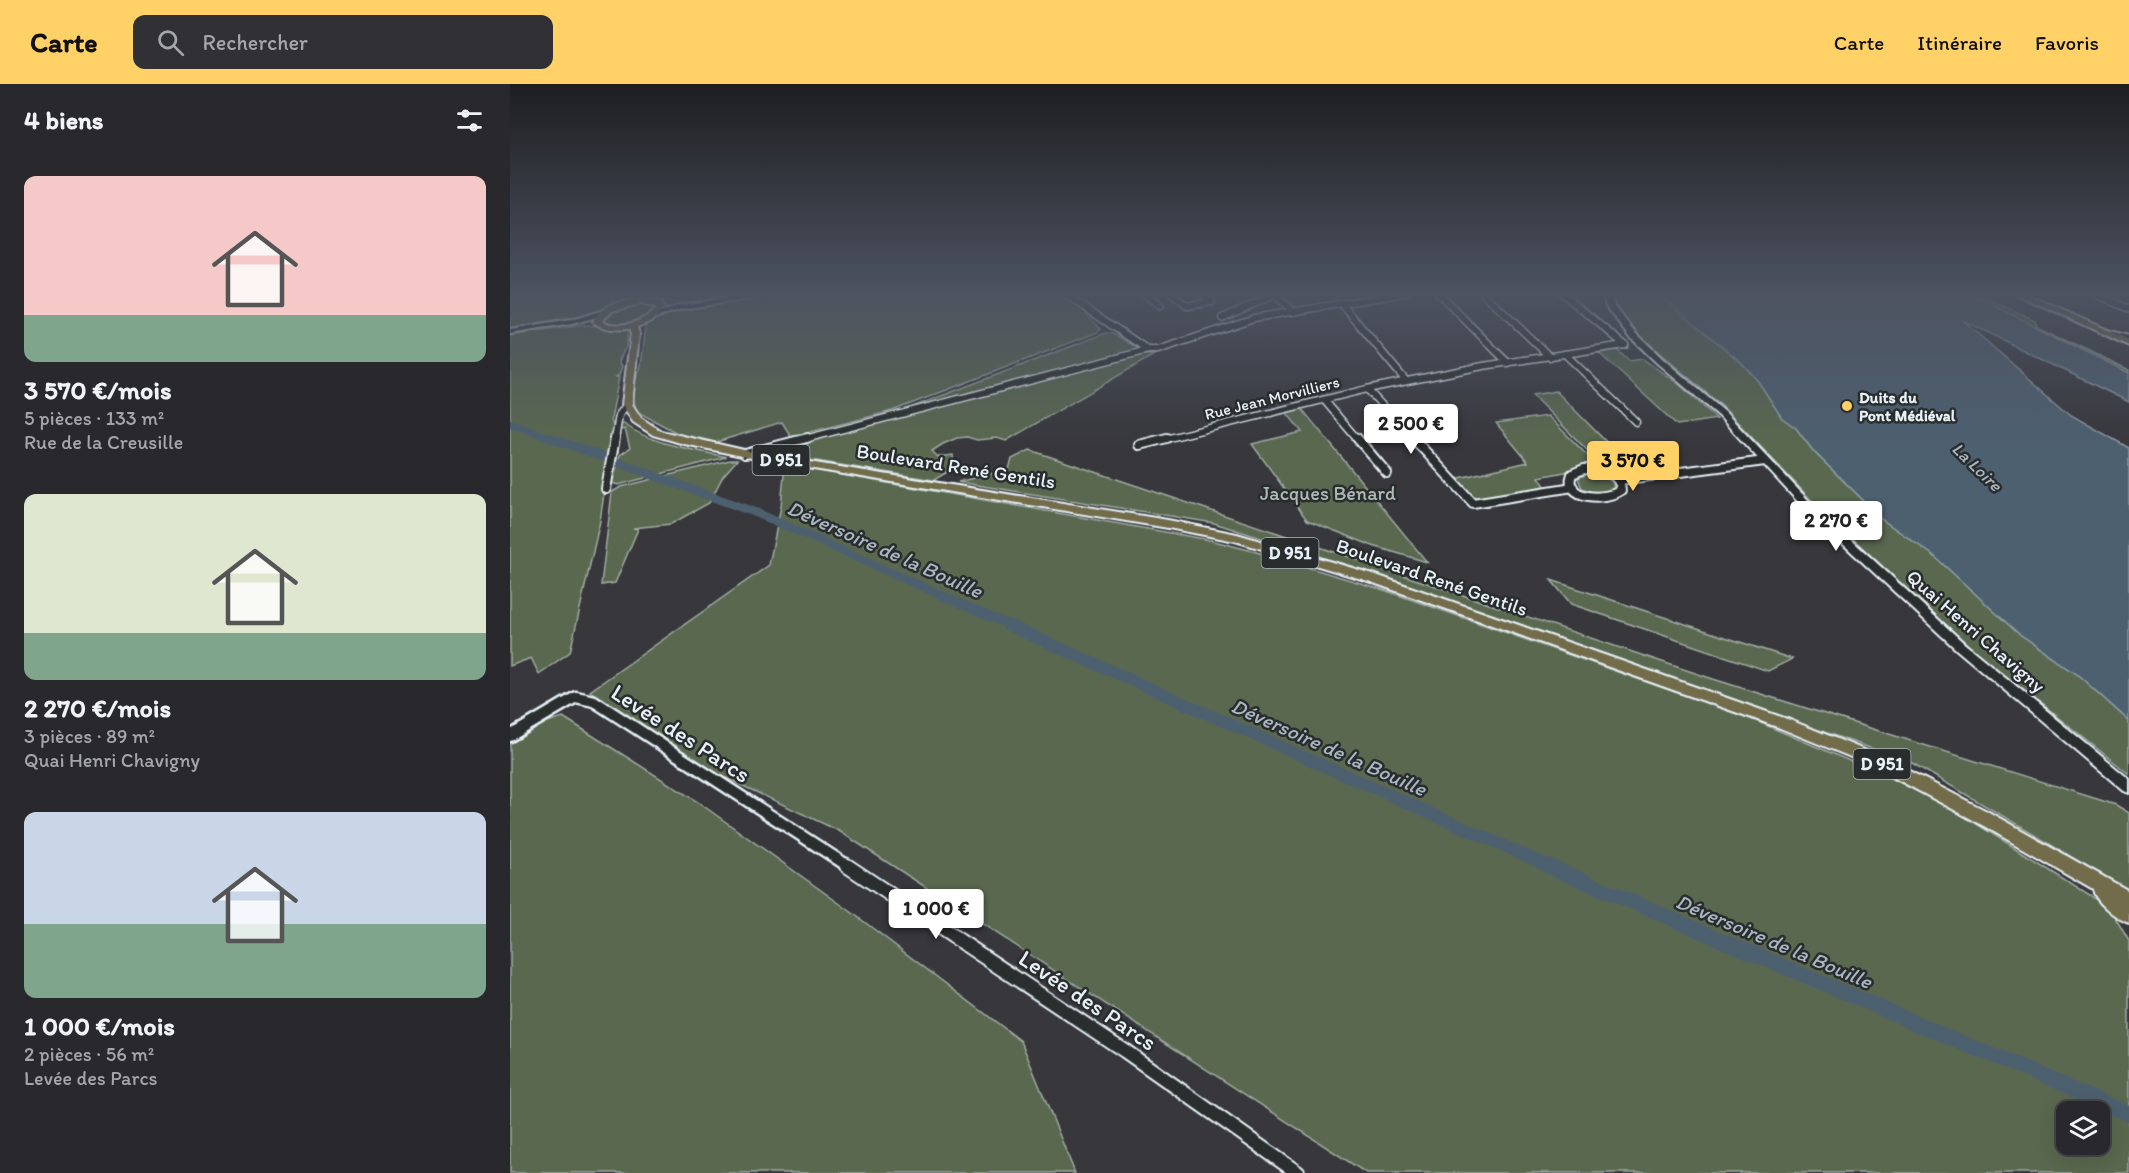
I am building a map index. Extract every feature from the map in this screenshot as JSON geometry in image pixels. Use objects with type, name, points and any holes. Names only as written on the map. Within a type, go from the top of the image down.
[{"type":"main road","points":[[627,404],[635,344]]},
{"type":"main road","name":"Quai Henri Chavigny","points":[[1643,344],[1722,414],[1804,502],[1961,647],[2129,787]]},
{"type":"main road","name":"Boulevard René Gentils","points":[[627,404],[637,420],[657,433],[745,454],[1168,524],[1237,538],[1372,578],[1785,724],[1876,761],[2048,853],[2129,901]]},
{"type":"main road","name":"Boulevard René Gentils","points":[[2048,853],[2129,915]]},
{"type":"street","points":[[1138,344],[1148,351]]},
{"type":"street","points":[[745,454],[1177,344]]},
{"type":"street","points":[[1375,344],[1406,381]]},
{"type":"street","points":[[1489,344],[1508,363]]},
{"type":"street","points":[[1536,344],[1550,357]]},
{"type":"street","name":"Rue Jean Morvilliers","points":[[1138,445],[1367,389],[1508,363],[1625,345],[1624,344]]},
{"type":"street","points":[[1565,354],[1636,422]]},
{"type":"street","points":[[1367,389],[1473,503],[1573,487],[1594,497],[1611,497],[1621,490],[1619,480]]},
{"type":"street","points":[[1324,400],[1387,474]]},
{"type":"street","points":[[606,489],[619,415],[627,404]]},
{"type":"street","points":[[1573,487],[1570,482],[1572,474],[1584,469],[1601,470],[1619,480],[1765,461]]},
{"type":"street","name":"Levée des Parcs","points":[[510,736],[576,697],[594,701],[929,918],[1159,1073],[1298,1173]]},
{"type":"green space","points":[[510,344],[626,344],[619,361],[622,366],[619,375],[615,377],[619,377],[611,419],[613,426],[624,424],[660,442],[726,457],[618,485],[612,483],[620,455],[630,448],[625,429],[613,432],[600,521],[570,652],[539,674],[531,658],[510,666]]},
{"type":"green space","points":[[644,344],[1067,344],[892,411],[791,437],[782,422],[713,443],[681,435],[636,411],[632,389],[641,366]]},
{"type":"green space","points":[[1078,344],[1131,344],[1142,350],[902,411]]},
{"type":"green space","points":[[1649,344],[1725,344],[1758,381],[1782,418],[1796,428],[1814,452],[1860,497],[1871,512],[1933,555],[2021,636],[2078,675],[2129,721],[2129,774],[1976,652],[1816,505],[1722,406]]},
{"type":"green space","points":[[2071,344],[2129,370],[2129,373]]},
{"type":"green space","points":[[1616,349],[1629,361],[1643,359],[1681,386],[1717,419],[1677,425],[1598,352]]},
{"type":"green space","points":[[1143,355],[1154,355],[1006,441],[997,438],[977,440],[967,437],[957,438],[943,444],[932,451],[938,457],[953,455],[954,468],[934,480],[792,457],[788,446]]},
{"type":"green space","points":[[1556,391],[1636,472],[1629,474],[1604,467],[1532,395]]},
{"type":"green space","name":"Jacques Bénard","points":[[1302,409],[1427,562],[1373,546],[1307,520],[1252,444],[1302,432],[1286,412]]},
{"type":"green space","points":[[1548,416],[1594,462],[1592,464],[1539,477],[1547,489],[1479,499],[1473,497],[1455,479],[1528,462],[1496,423]]},
{"type":"green space","points":[[1030,450],[1713,679],[2116,805],[2129,813],[2129,894],[2047,842],[1912,763],[1536,630],[1379,575],[1214,523],[958,482],[1009,469],[1012,459]]},
{"type":"green space","points":[[737,460],[723,476],[709,503],[671,524],[633,528],[638,529],[615,583],[601,585],[612,492],[621,487]]},
{"type":"green space","points":[[785,465],[1210,540],[1384,590],[1749,718],[1899,782],[1956,811],[2090,895],[2113,914],[2129,941],[2129,1173],[1366,1173],[839,831],[707,769],[590,691],[769,565],[781,506]]},
{"type":"green space","points":[[1597,472],[1612,479],[1614,489],[1597,494],[1582,488],[1578,478]]},
{"type":"green space","points":[[1551,580],[1792,659],[1768,671],[1571,604]]},
{"type":"green space","points":[[563,717],[698,802],[850,911],[1021,1041],[1075,1173],[510,1173],[510,734]]},
{"type":"water","name":"La Loire","points":[[1719,344],[1989,344],[2071,415],[2129,448],[2129,721],[2078,675],[2021,636],[1933,555],[1871,512],[1860,497],[1814,452],[1796,428],[1782,418],[1758,381],[1742,363]]},
{"type":"water","points":[[2011,344],[2071,344],[2129,373],[2129,402]]},
{"type":"waterway","name":"Déversoire de la Bouille","points":[[510,423],[555,440]]},
{"type":"waterway","name":"Déversoire de la Bouille","points":[[551,438],[757,513],[1011,626]]},
{"type":"waterway","name":"Déversoire de la Bouille","points":[[1008,625],[1549,866]]},
{"type":"waterway","name":"Déversoire de la Bouille","points":[[1546,865],[2129,1114]]},
{"type":"place","name":"Duits du Pont Médiéval","points":[[1847,406]]}]
